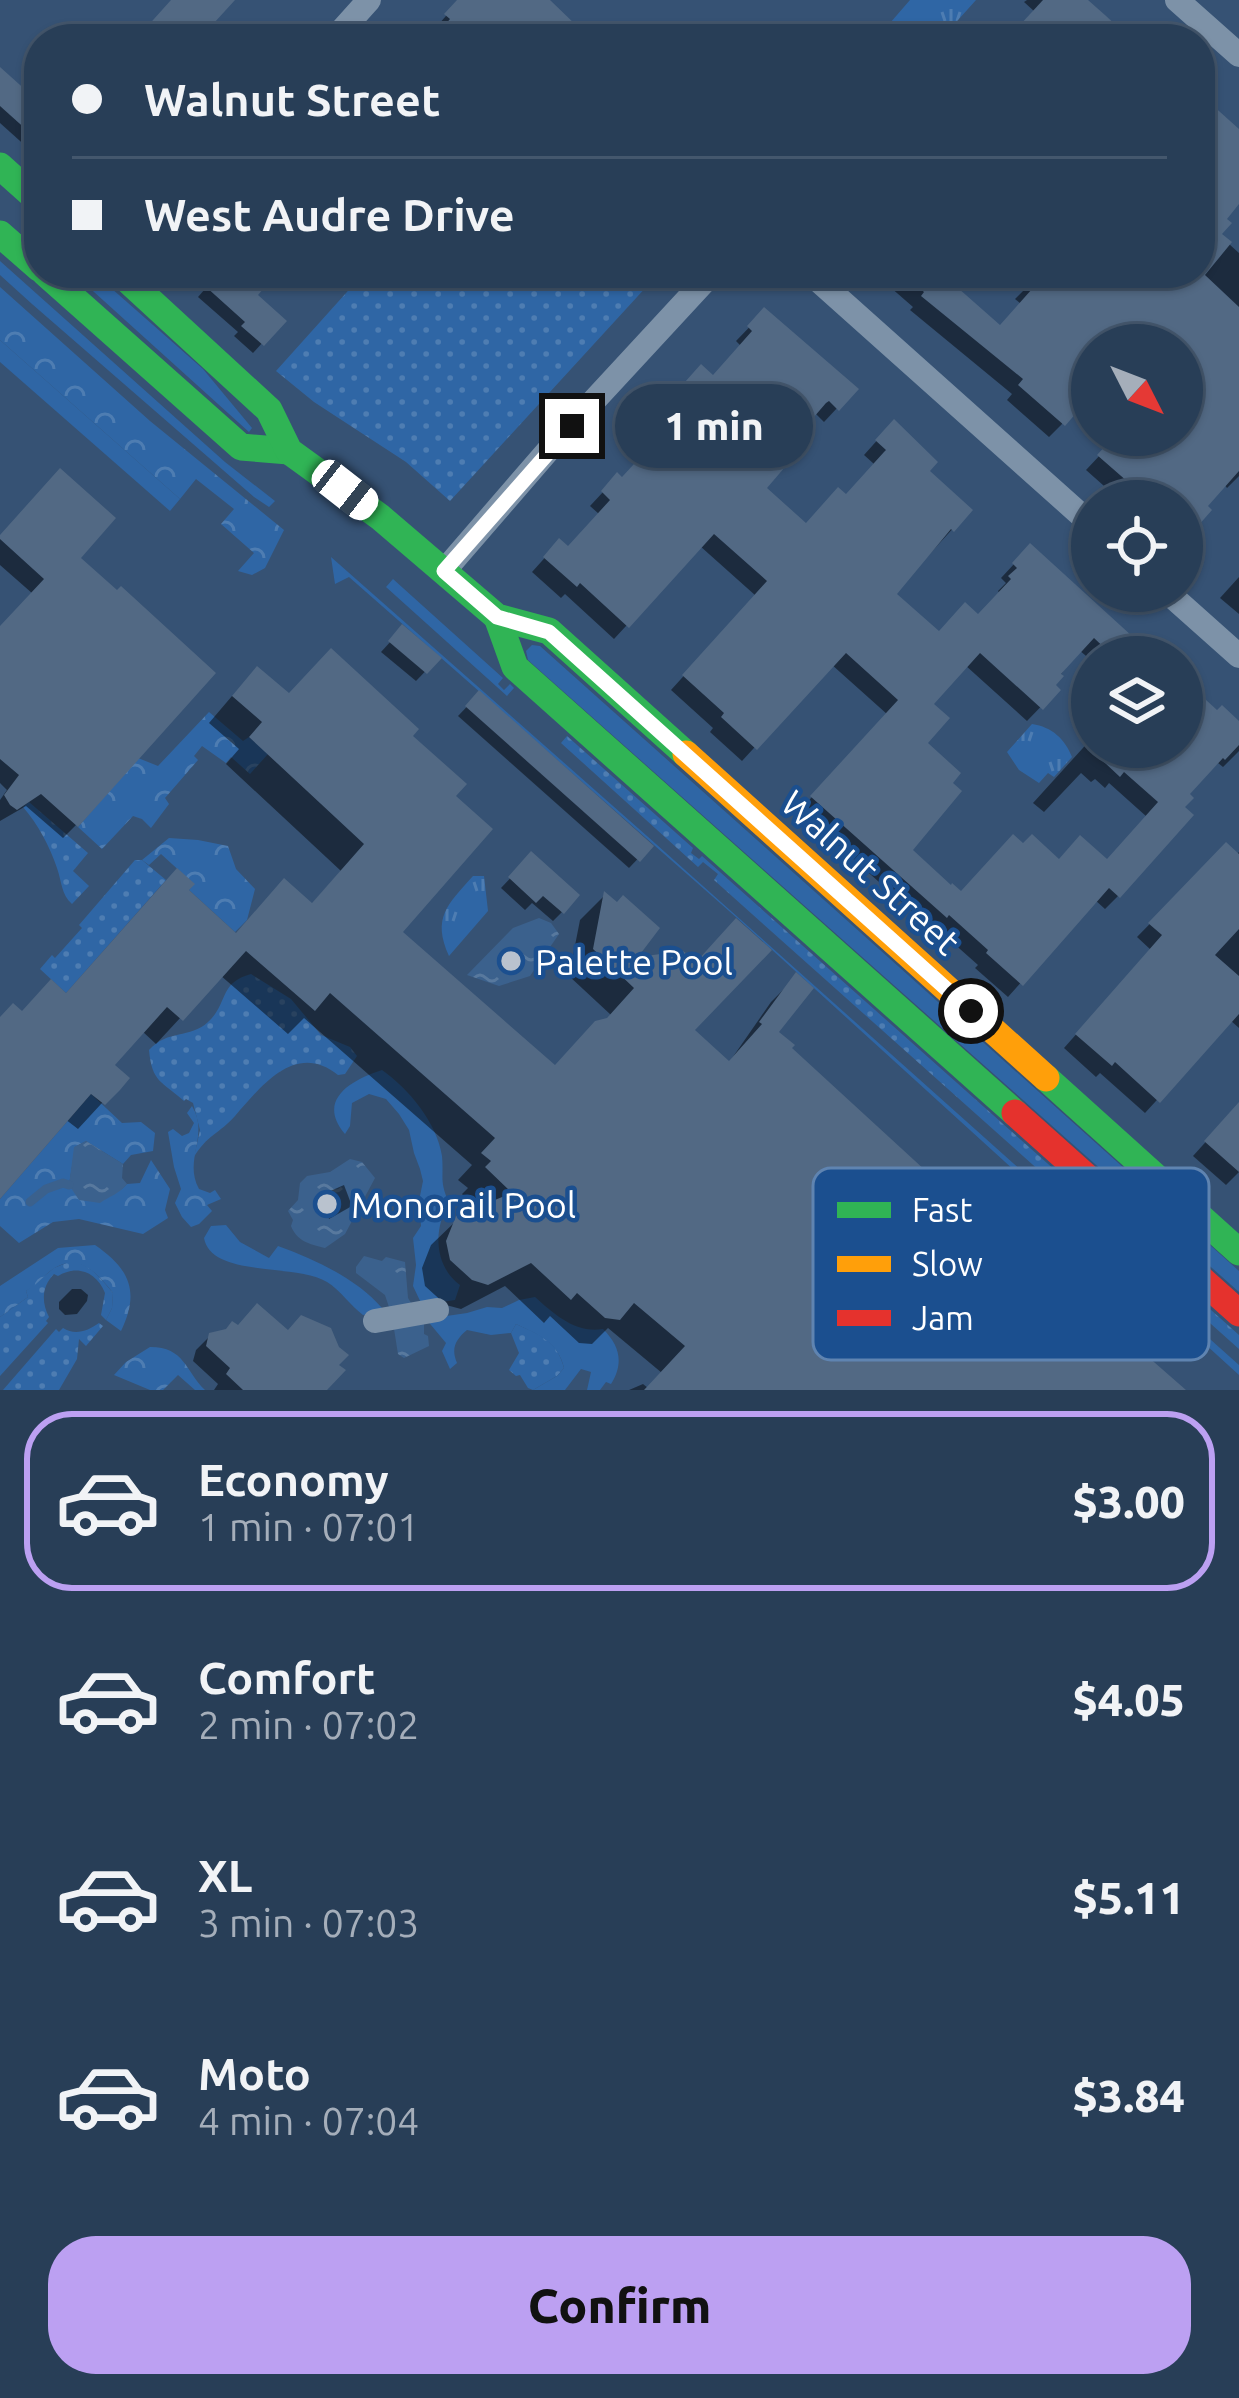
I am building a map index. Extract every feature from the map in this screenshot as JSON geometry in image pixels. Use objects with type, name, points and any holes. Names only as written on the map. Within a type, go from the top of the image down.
[{"type":"street","points":[[347,24],[369,0]]},
{"type":"street","points":[[1177,0],[1204,24]]},
{"type":"street","points":[[1215,34],[1239,56]]},
{"type":"street","points":[[0,166],[24,188]]},
{"type":"street","name":"Walnut Street","points":[[0,233],[24,255]]},
{"type":"street","name":"Walnut Street","points":[[61,288],[241,447],[290,451]]},
{"type":"street","name":"Walnut Street","points":[[138,288],[269,410],[290,451],[380,517],[497,617],[549,632],[1146,1168]]},
{"type":"street","points":[[444,571],[698,288]]},
{"type":"street","points":[[827,288],[1071,506]]},
{"type":"street","points":[[1190,612],[1239,656]]},
{"type":"street","name":"Walnut Street","points":[[497,617],[515,667],[1076,1168]]},
{"type":"street","name":"Walnut Street","points":[[1209,1225],[1239,1252]]},
{"type":"street","name":"Walnut Street","points":[[1209,1286],[1239,1313]]},
{"type":"street","points":[[375,1322],[437,1310]]},
{"type":"green space","points":[[910,0],[976,0],[954,24],[889,24]]},
{"type":"green space","points":[[0,261],[24,282],[24,288],[30,288],[275,501],[269,507],[254,497],[0,275]]},
{"type":"green space","points":[[0,287],[150,421],[284,530],[265,568],[252,575],[238,571],[254,553],[221,524],[234,509],[196,479],[180,499],[0,340]]},
{"type":"green space","points":[[90,288],[111,288],[203,369],[252,428],[249,432]]},
{"type":"green space","points":[[351,288],[645,288],[450,501],[406,462],[314,402],[276,371]]},
{"type":"green space","points":[[0,340],[180,499],[170,511],[0,362]]},
{"type":"green space","points":[[331,557],[1019,1168],[1012,1168],[737,918],[349,577],[335,584]]},
{"type":"green space","points":[[393,579],[503,678],[498,684],[504,690],[510,684],[514,688],[507,696],[386,587]]},
{"type":"green space","points":[[532,645],[540,646],[1124,1168],[1100,1168],[528,660],[526,651]]},
{"type":"green space","points":[[209,712],[243,741],[249,737],[268,754],[250,774],[231,757],[226,763],[202,746],[194,756],[198,760],[165,798],[169,804],[151,828],[133,816],[102,849],[78,827],[138,758],[158,766]]},
{"type":"green space","points":[[1032,724],[1057,735],[1071,758],[1054,777],[1048,773],[1039,783],[1019,770],[1007,752]]},
{"type":"green space","points":[[567,736],[693,848],[691,853],[699,859],[702,856],[1053,1168],[1036,1168],[714,880],[718,874],[703,862],[698,867],[561,743]]},
{"type":"green space","points":[[29,802],[88,853],[73,871],[89,886],[72,904],[47,844],[23,807]]},
{"type":"green space","points":[[169,838],[228,846],[236,869],[255,889],[247,920],[235,932],[189,890],[194,884],[161,854],[149,865],[142,860]]},
{"type":"green space","points":[[135,860],[142,860],[166,880],[66,993],[40,969],[82,928],[79,925]]},
{"type":"green space","points":[[473,876],[484,876],[488,911],[449,956],[442,922]]},
{"type":"green space","points":[[251,974],[291,999],[321,1035],[350,1047],[357,1056],[345,1074],[308,1063],[281,1071],[194,1157],[200,1130],[193,1103],[159,1080],[149,1050],[164,1039],[201,1027],[215,1015],[228,988]]},
{"type":"green space","points":[[382,1070],[420,1108],[439,1144],[449,1203],[440,1224],[439,1247],[445,1268],[460,1285],[455,1300],[422,1305],[413,1286],[413,1238],[421,1226],[423,1181],[409,1130],[399,1114],[386,1099],[369,1094],[352,1103],[345,1134],[337,1122],[334,1111],[341,1093]]},
{"type":"green space","points":[[91,1094],[122,1123],[141,1122],[155,1133],[153,1151],[131,1155],[123,1164],[86,1141],[75,1147],[69,1185],[114,1193],[127,1184],[140,1183],[151,1160],[170,1189],[168,1218],[143,1234],[79,1219],[53,1222],[19,1243],[0,1226],[0,1199]]},
{"type":"green space","points":[[192,1106],[198,1127],[195,1178],[199,1189],[215,1190],[221,1199],[207,1205],[212,1211],[191,1227],[175,1203],[181,1189],[168,1132],[189,1133],[194,1123],[187,1113]]},
{"type":"green space","points":[[226,1225],[240,1242],[269,1258],[278,1246],[335,1271],[372,1298],[383,1309],[381,1313],[363,1315],[332,1285],[313,1276],[222,1259],[210,1251],[204,1238],[211,1226]]},
{"type":"green space","points":[[1209,1244],[1239,1271],[1239,1292],[1209,1265]]},
{"type":"green space","points":[[95,1245],[116,1263],[128,1282],[130,1304],[121,1331],[106,1320],[113,1293],[77,1263],[49,1272],[26,1291],[28,1297],[0,1317],[0,1286],[58,1248]]},
{"type":"green space","points":[[71,1261],[90,1269],[113,1293],[106,1320],[101,1315],[105,1293],[97,1280],[79,1271],[54,1274],[44,1294],[48,1323],[0,1376],[0,1317],[28,1297],[26,1291],[54,1268]]},
{"type":"green space","points":[[535,1297],[566,1321],[603,1329],[609,1335],[619,1362],[611,1384],[587,1390],[591,1372],[581,1369],[565,1390],[533,1390],[564,1368],[552,1346],[516,1324],[511,1333],[467,1330],[455,1345],[457,1363],[450,1369],[442,1351],[446,1343],[426,1319],[502,1308]]},
{"type":"green space","points":[[1209,1308],[1239,1335],[1239,1349],[1209,1322]]},
{"type":"green space","points":[[99,1323],[103,1326],[86,1346],[79,1339],[77,1359],[59,1390],[3,1390],[56,1329],[81,1332]]},
{"type":"green space","points":[[516,1324],[552,1345],[564,1368],[533,1390],[509,1370],[519,1353],[511,1333]]},
{"type":"green space","points":[[1209,1338],[1239,1365],[1239,1375],[1209,1348]]},
{"type":"green space","points":[[150,1347],[178,1356],[205,1390],[195,1390],[178,1375],[163,1390],[150,1390],[114,1375]]},
{"type":"water","name":"Palette Pool","points":[[539,918],[559,934],[530,976],[499,986],[467,975],[513,928]]},
{"type":"water","points":[[86,1141],[123,1164],[122,1178],[127,1184],[100,1203],[79,1200],[69,1185],[74,1147]]},
{"type":"water","name":"Monorail Pool","points":[[350,1159],[362,1162],[375,1178],[345,1234],[325,1248],[304,1241],[291,1226],[288,1211],[298,1200],[300,1183]]},
{"type":"water","points":[[364,1256],[405,1262],[408,1298],[424,1324],[429,1346],[404,1358],[398,1354],[385,1295],[356,1273]]},
{"type":"building","points":[[171,0],[235,0],[215,24],[149,24]]},
{"type":"building","points":[[457,0],[550,0],[575,24],[446,24],[450,19],[444,14]]},
{"type":"building","points":[[1043,0],[1088,0],[1115,24],[1021,24]]},
{"type":"building","points":[[0,67],[24,89],[24,128],[0,106]]},
{"type":"building","points":[[1215,107],[1239,129],[1239,204],[1222,234],[1232,242],[1215,263]]},
{"type":"building","points":[[1215,284],[1239,307],[1239,471],[1208,506],[1212,510],[1203,520],[1203,480],[1126,480],[1098,456],[1203,456],[1203,324],[1071,324],[1071,419],[1065,426],[1018,385],[1023,379],[921,296],[924,292],[919,288],[958,288],[1000,325],[1031,288]]},
{"type":"building","points":[[207,288],[264,288],[258,295],[287,321],[264,346],[241,326],[245,322]]},
{"type":"building","points":[[764,307],[859,389],[839,411],[826,403],[789,446],[797,453],[767,488],[806,523],[838,487],[846,494],[886,450],[875,440],[894,419],[938,462],[930,471],[973,510],[897,594],[939,631],[965,602],[978,614],[1011,579],[1008,576],[1017,568],[1012,563],[1030,543],[1071,580],[1071,612],[1106,612],[1132,636],[1071,636],[1071,663],[1056,685],[1061,690],[1043,710],[980,653],[934,704],[950,718],[928,743],[961,773],[953,783],[962,791],[913,850],[951,885],[961,891],[1013,834],[1023,843],[1032,834],[1059,859],[1080,835],[1107,859],[1158,802],[1124,772],[1120,777],[1110,768],[1203,768],[1203,697],[1217,710],[1222,705],[1239,721],[1239,745],[1190,794],[1194,798],[1185,807],[1194,815],[1120,898],[1109,888],[1023,986],[949,915],[947,918],[810,796],[898,700],[846,653],[757,750],[682,675],[767,581],[714,534],[629,628],[543,557],[559,538],[568,546],[610,500],[601,491],[617,472],[622,477],[668,427],[646,407],[660,392],[669,400],[701,364],[713,375],[752,331],[747,326]]},
{"type":"building","points":[[60,468],[116,518],[81,558],[117,590],[121,586],[216,673],[78,827],[41,794],[17,810],[10,805],[4,795],[19,775],[0,759],[0,626],[44,579],[0,535]]},
{"type":"building","points":[[402,624],[442,658],[427,674],[388,641]]},
{"type":"building","points":[[331,648],[419,729],[413,736],[467,784],[456,796],[493,829],[403,932],[555,1065],[634,988],[593,949],[604,891],[617,902],[623,895],[660,928],[638,957],[683,951],[697,961],[736,918],[772,950],[695,1030],[729,1061],[762,1024],[759,1022],[796,972],[814,988],[779,1032],[923,1168],[813,1168],[813,1360],[1152,1360],[1186,1390],[644,1390],[685,1346],[634,1303],[620,1320],[605,1318],[577,1293],[571,1300],[531,1263],[488,1285],[472,1280],[450,1260],[446,1241],[456,1216],[512,1193],[485,1167],[491,1161],[481,1153],[495,1138],[330,993],[315,1011],[246,951],[183,1021],[167,1007],[115,1065],[130,1078],[120,1090],[105,1105],[91,1094],[0,1199],[0,1017],[13,1003],[22,1011],[51,979],[66,993],[177,868],[195,884],[189,890],[236,933],[284,878],[312,903],[364,844],[249,737],[262,722],[232,696],[257,666],[289,693]]},
{"type":"building","points":[[479,690],[654,846],[640,862],[465,706]]},
{"type":"building","points":[[1226,842],[1239,854],[1239,929],[1215,955],[1239,976],[1239,1014],[1160,1103],[1075,1034],[1162,935],[1148,923]]},
{"type":"building","points":[[531,851],[580,895],[564,914],[543,896],[536,903],[508,877]]},
{"type":"building","points":[[1239,1102],[1239,1172],[1204,1141]]},
{"type":"building","points":[[257,1303],[288,1330],[301,1315],[331,1328],[339,1347],[349,1355],[339,1365],[346,1370],[327,1390],[243,1390],[226,1374],[230,1368],[206,1346],[209,1333],[226,1329],[232,1321],[238,1325]]},
{"type":"waterway","points":[[30,1202],[46,1189],[69,1185]]},
{"type":"traffic: fast","points":[[0,166],[24,188]]},
{"type":"traffic: fast","points":[[0,234],[24,255]]},
{"type":"traffic: fast","points":[[62,288],[241,447],[289,451]]},
{"type":"traffic: fast","points":[[136,288],[269,410],[289,451],[380,517],[497,617],[549,631],[686,754]]},
{"type":"traffic: fast","points":[[497,617],[515,667],[1015,1113]]},
{"type":"traffic: fast","points":[[1046,1078],[1146,1168]]},
{"type":"traffic: fast","points":[[1209,1225],[1239,1252]]},
{"type":"traffic: slow","points":[[686,754],[1046,1078]]},
{"type":"traffic: jam","points":[[1015,1113],[1077,1168]]},
{"type":"traffic: jam","points":[[1209,1286],[1239,1313]]},
{"type":"place","name":"Palette Pool","points":[[511,961]]},
{"type":"place","name":"Monorail Pool","points":[[327,1204]]},
{"type":"route","points":[[572,426],[444,571],[497,617],[549,632],[971,1011]]}]
